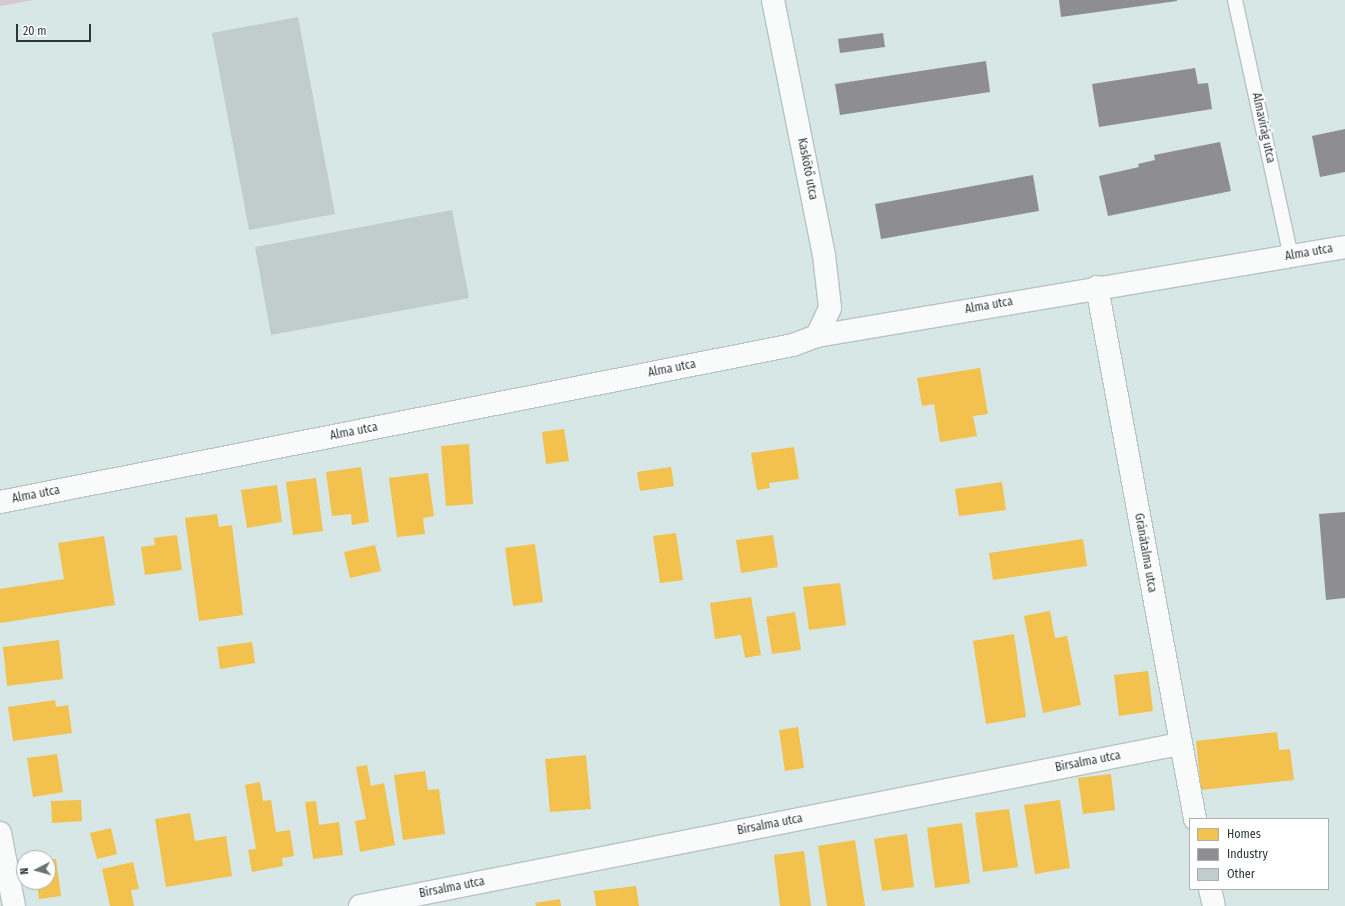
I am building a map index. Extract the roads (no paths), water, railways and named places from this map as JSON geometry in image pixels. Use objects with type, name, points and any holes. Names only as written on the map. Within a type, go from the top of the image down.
[{"type":"street","name":"Kaskötő utca","points":[[773,0],[824,255],[830,308],[817,336]]},
{"type":"street","name":"Alma utca","points":[[0,502],[785,347],[817,336],[1097,287],[1291,257],[1345,247]]},
{"type":"street","name":"Gránátalma utca","points":[[1097,287],[1179,744],[1195,818]]},
{"type":"street","name":"Birsalma utca","points":[[360,906],[1179,744]]},
{"type":"street","points":[[0,833],[14,906]]},
{"type":"street","points":[[1210,890],[1214,906]]},
{"type":"lane","name":"Almavirág utca","points":[[1235,0],[1291,257]]}]
